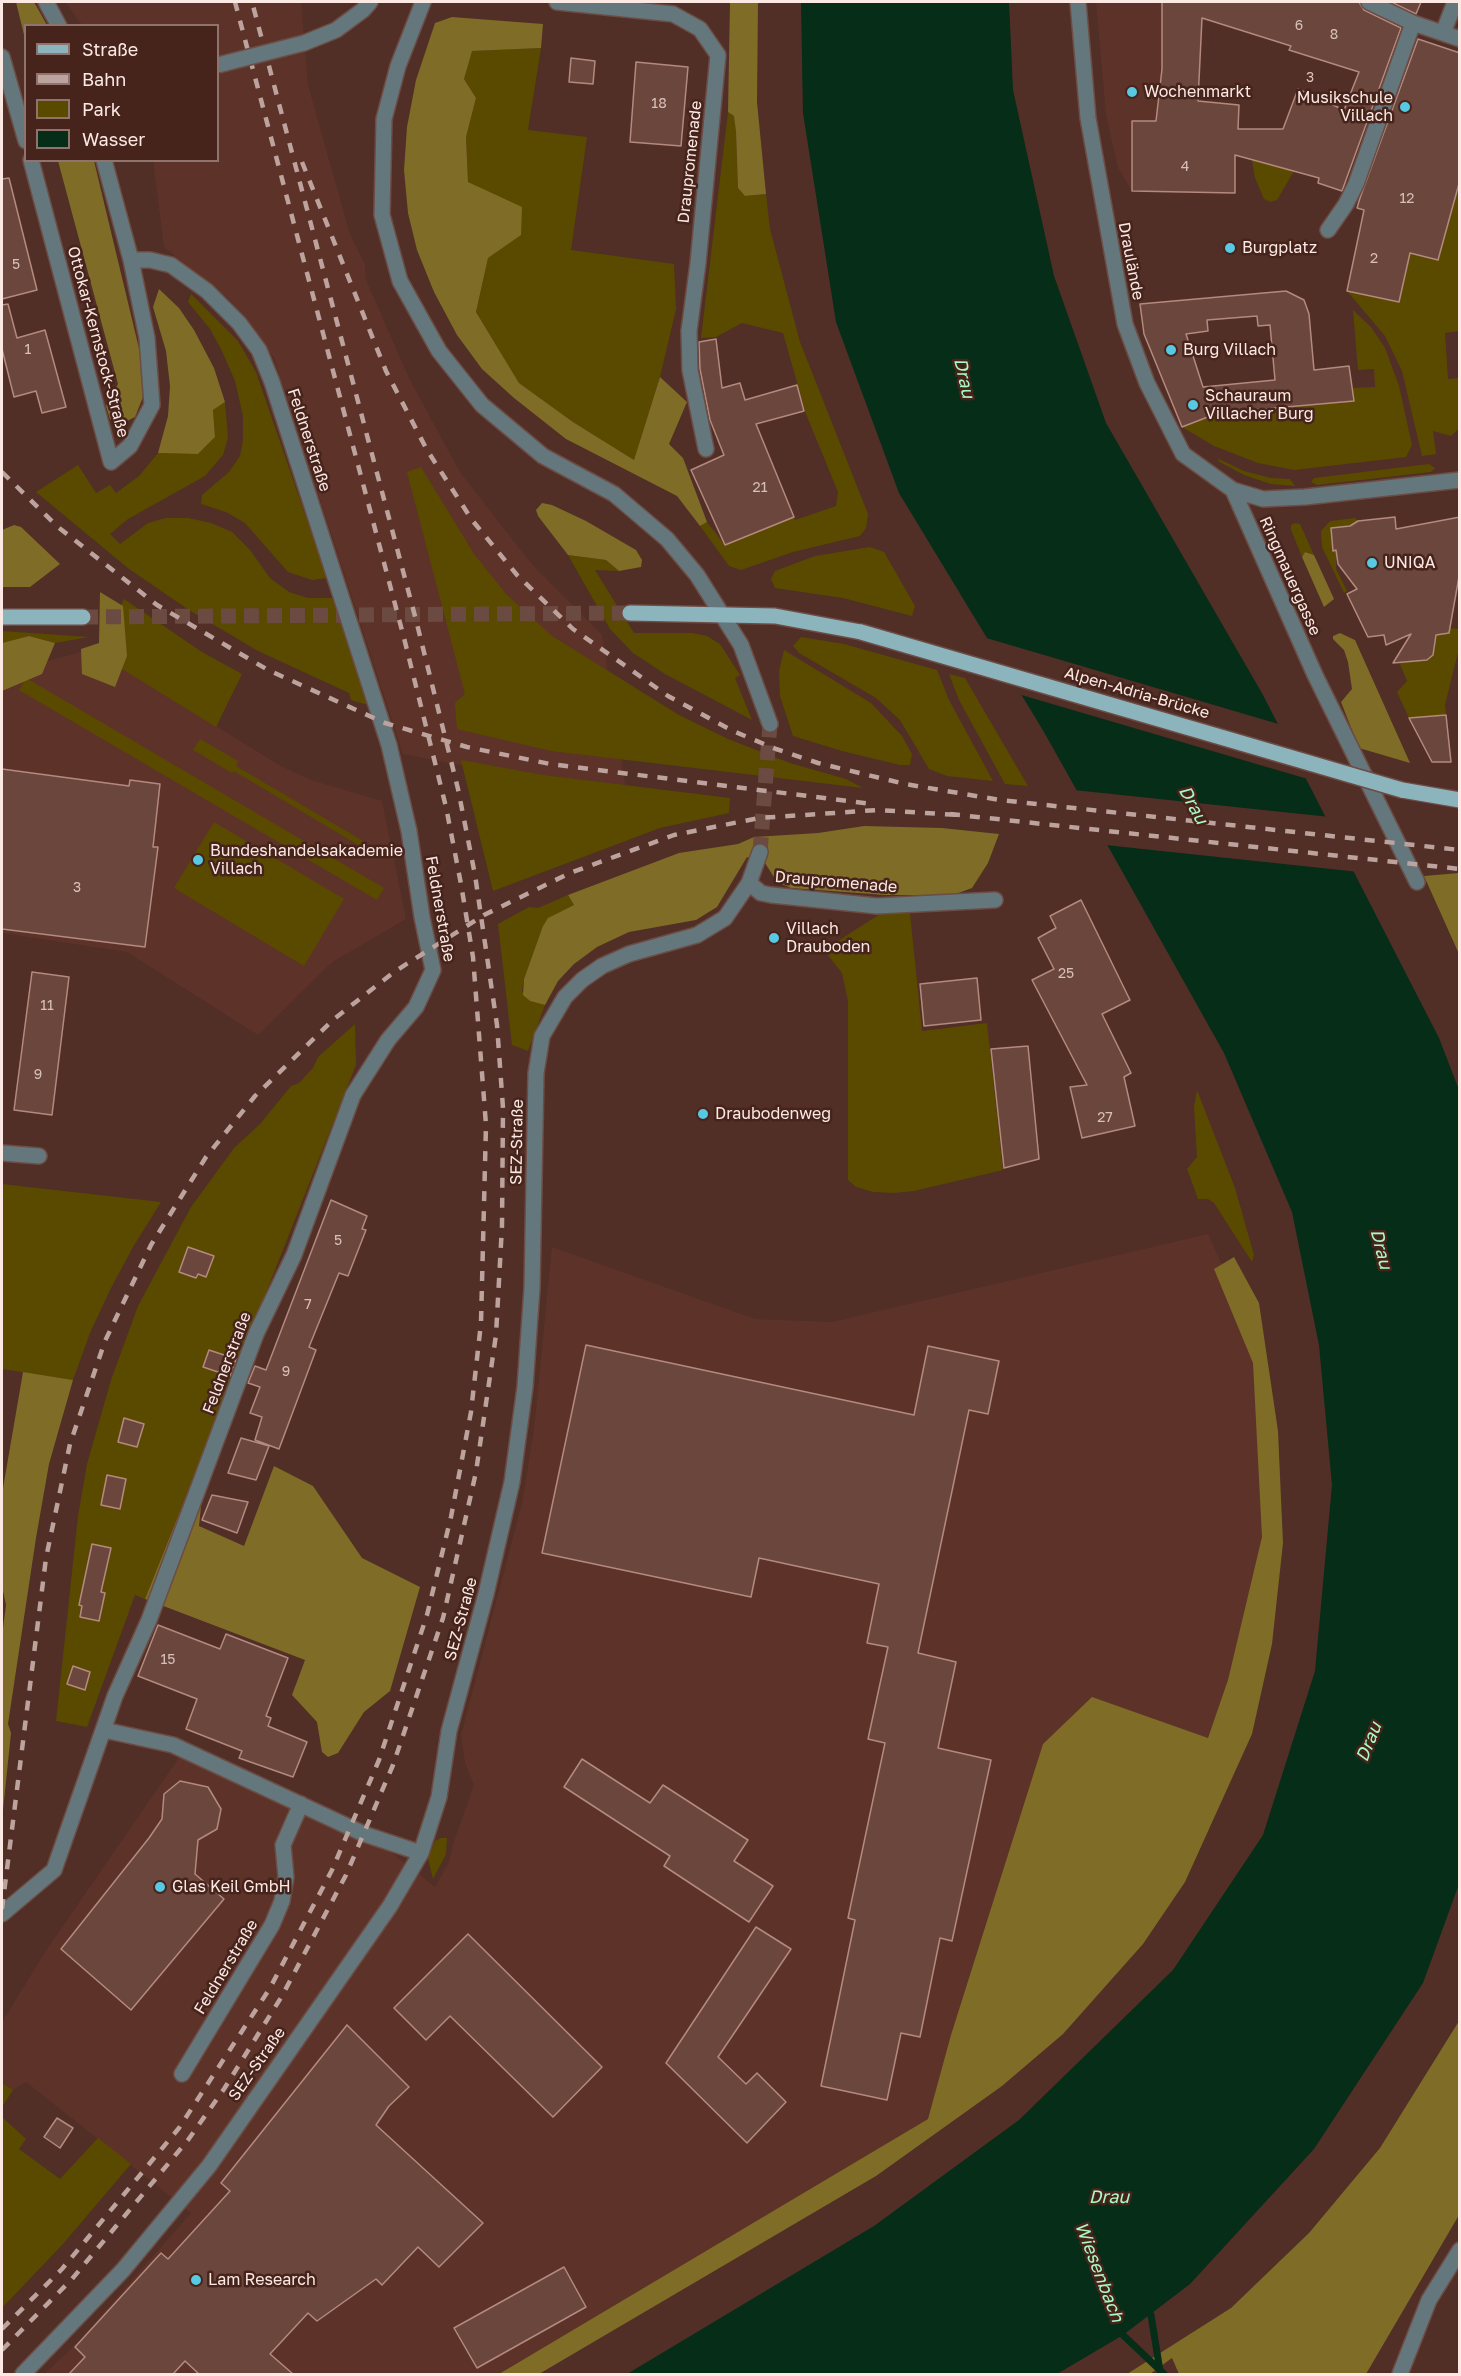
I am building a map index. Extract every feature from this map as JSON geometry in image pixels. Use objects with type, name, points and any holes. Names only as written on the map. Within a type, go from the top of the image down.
[{"type":"main road","name":"Alpen-Adria-Brücke","points":[[630,613],[775,616],[861,632],[1402,789],[1460,800]]},
{"type":"main road","points":[[2,617],[83,617]]},
{"type":"street","points":[[46,2],[58,24]]},
{"type":"street","points":[[219,65],[304,43],[336,30],[370,2]]},
{"type":"street","points":[[423,2],[398,66],[384,119],[381,214],[400,281],[438,351],[482,405],[543,456],[614,494],[668,538],[697,575],[741,645],[770,724]]},
{"type":"street","name":"Draupromenade","points":[[557,2],[673,14],[700,29],[718,55],[700,251],[689,331],[690,370],[706,449]]},
{"type":"street","name":"Draulände","points":[[1077,2],[1088,118],[1125,324],[1147,383],[1183,454],[1233,490]]},
{"type":"street","points":[[1369,2],[1413,23],[1460,39]]},
{"type":"street","points":[[1443,33],[1455,2]]},
{"type":"street","points":[[1328,230],[1346,204],[1356,184],[1413,23]]},
{"type":"street","points":[[2,57],[24,134]]},
{"type":"street","name":"Ottokar-Kernstock-Straße","points":[[32,162],[111,462],[130,446],[152,405],[147,338],[130,260]]},
{"type":"street","points":[[105,162],[130,260]]},
{"type":"street","name":"Feldnerstraße","points":[[2,1914],[54,1870],[115,1696],[149,1620],[256,1334],[294,1254],[353,1095],[388,1040],[416,1007],[434,970],[422,917],[409,831],[389,745],[272,382],[259,350],[239,323],[207,291],[171,265],[150,260],[130,260]]},
{"type":"street","name":"Ringmauergasse","points":[[1233,490],[1263,499],[1305,497],[1460,480]]},
{"type":"street","name":"Ringmauergasse","points":[[1233,490],[1315,675],[1417,882]]},
{"type":"street","name":"SEZ-Straße","points":[[23,2374],[123,2270],[209,2166],[390,1906],[422,1853],[439,1797],[449,1731],[486,1594],[513,1470],[525,1388],[532,1288],[536,1072],[542,1036],[551,1017],[582,980],[615,959],[712,927],[731,912],[749,883],[760,852]]},
{"type":"street","name":"Draupromenade","points":[[749,883],[761,893],[771,895],[877,906],[995,900]]},
{"type":"street","points":[[2,1153],[39,1156]]},
{"type":"street","points":[[104,1730],[173,1745],[364,1834],[422,1853]]},
{"type":"street","name":"Feldnerstraße","points":[[182,2074],[272,1925],[282,1901],[286,1877],[284,1845],[301,1804]]},
{"type":"street","points":[[1400,2374],[1429,2300],[1460,2250]]},
{"type":"shaded area","points":[[16,2],[34,2],[46,24],[24,24],[24,35]]},
{"type":"shaded area","points":[[65,2],[301,2],[308,85],[350,234],[365,265],[366,280],[410,380],[460,472],[530,562],[602,635],[626,790],[479,769],[403,754],[274,358],[229,299],[164,247],[153,162],[219,162],[219,24],[81,24]]},
{"type":"shaded area","points":[[730,2],[758,2],[757,102],[766,194],[745,196],[738,188],[734,116],[728,112]]},
{"type":"shaded area","name":"Wochenmarkt","points":[[1096,2],[1164,2],[1162,69],[1156,121],[1132,121],[1132,191],[1118,168],[1106,115]]},
{"type":"shaded area","points":[[452,17],[543,24],[541,48],[472,51],[464,79],[476,98],[466,137],[468,182],[522,207],[521,235],[488,258],[476,312],[519,383],[573,422],[634,460],[660,377],[687,402],[669,444],[683,458],[707,522],[700,526],[677,496],[566,439],[514,398],[482,369],[457,335],[434,292],[417,250],[408,213],[404,170],[407,127],[416,80],[435,23]]},
{"type":"shaded area","points":[[58,162],[94,162],[143,365],[143,397],[135,417],[119,423],[110,419],[106,406],[118,384]]},
{"type":"shaded area","points":[[159,289],[179,308],[194,330],[214,368],[225,402],[213,410],[215,437],[198,454],[158,453],[168,416],[170,386],[166,351],[153,307]]},
{"type":"shaded area","points":[[542,503],[552,505],[586,521],[636,550],[642,560],[641,567],[619,571],[606,560],[568,555],[538,516],[536,510]]},
{"type":"shaded area","points":[[14,525],[21,527],[60,564],[30,587],[2,587],[2,530]]},
{"type":"shaded area","points":[[1305,552],[1314,555],[1334,599],[1324,607],[1302,557]]},
{"type":"shaded area","points":[[100,592],[123,606],[127,656],[115,687],[82,674],[81,649],[99,643]]},
{"type":"shaded area","points":[[1340,633],[1355,640],[1410,763],[1359,748],[1341,702],[1352,689],[1344,650],[1333,639],[1333,636]]},
{"type":"shaded area","points":[[29,636],[55,643],[42,674],[2,691],[2,643]]},
{"type":"shaded area","name":"Bundeshandelsakademie Villach","points":[[92,649],[279,765],[311,780],[382,801],[406,919],[331,963],[258,1035],[127,952],[2,933],[2,673]]},
{"type":"shaded area","points":[[864,826],[942,828],[999,834],[988,863],[972,888],[953,895],[885,895],[791,888],[777,882],[765,863],[747,857],[717,907],[696,920],[629,932],[597,947],[574,964],[558,981],[545,1005],[530,1001],[523,995],[524,979],[543,926],[548,918],[574,905],[568,895],[679,853],[738,844],[754,837],[818,833]]},
{"type":"shaded area","points":[[1460,873],[1459,954],[1424,876]]},
{"type":"shaded area","name":"Lam Research","points":[[1208,1234],[1261,1350],[1272,1499],[1250,1683],[928,2119],[499,2374],[44,2374],[75,2345],[191,2213],[26,2082],[13,2090],[2,2083],[2,2022],[45,1952],[180,1756],[391,1852],[435,1887],[449,1862],[474,1785],[465,1763],[461,1735],[522,1503],[534,1429],[552,1247],[755,1319],[832,1322]]},
{"type":"shaded area","points":[[1234,1257],[1259,1303],[1278,1431],[1283,1543],[1272,1644],[1252,1734],[1185,1882],[1143,1944],[1063,2034],[1002,2086],[876,2176],[539,2374],[499,2374],[928,2119],[951,2035],[1043,1744],[1092,1697],[1208,1738],[1228,1680],[1262,1537],[1253,1363],[1214,1269]]},
{"type":"shaded area","points":[[23,1372],[73,1380],[49,1464],[36,1538],[8,1724],[11,1733],[2,1820],[2,1636],[6,1605],[2,1586],[2,1494]]},
{"type":"shaded area","points":[[274,1466],[313,1486],[362,1558],[420,1587],[390,1691],[364,1712],[338,1753],[328,1757],[322,1752],[317,1722],[292,1695],[305,1660],[145,1599],[188,1491],[201,1507],[199,1526],[244,1546]]},
{"type":"shaded area","points":[[1459,2021],[1459,2215],[1366,2374],[1179,2374],[1172,2358],[1150,2374],[1127,2374],[1231,2308],[1309,2233],[1380,2148]]},
{"type":"green space","points":[[541,48],[528,130],[587,137],[571,250],[674,264],[676,309],[660,377],[634,460],[573,422],[519,383],[476,312],[488,258],[520,235],[468,182],[466,137],[476,98],[464,79],[471,51]]},
{"type":"green space","points":[[728,112],[734,116],[738,188],[745,196],[766,194],[770,229],[800,342],[868,514],[866,528],[860,536],[793,552],[741,570],[729,566],[700,526],[707,522],[725,545],[794,517],[795,520],[836,506],[838,492],[806,414],[783,333],[742,323],[716,337],[701,338]]},
{"type":"green space","points":[[1252,160],[1294,171],[1277,200],[1270,202],[1264,199],[1255,178]]},
{"type":"green space","points":[[1459,183],[1459,331],[1445,333],[1448,379],[1459,378],[1459,428],[1451,436],[1433,431],[1436,454],[1422,456],[1402,371],[1385,336],[1347,291],[1399,302],[1402,251],[1448,225]]},
{"type":"green space","points":[[191,294],[238,341],[256,372],[327,578],[312,580],[288,572],[245,523],[226,512],[201,504],[202,495],[229,472],[240,456],[243,416],[235,381],[210,329],[188,302]]},
{"type":"green space","points":[[1353,310],[1371,327],[1385,348],[1399,386],[1412,445],[1406,457],[1294,470],[1258,463],[1214,446],[1182,427],[1218,413],[1353,401],[1352,388],[1375,387],[1374,369],[1358,370]]},
{"type":"green space","points":[[225,402],[228,438],[223,455],[205,476],[128,519],[110,534],[120,544],[148,523],[166,518],[188,518],[211,523],[232,532],[250,550],[270,578],[289,592],[308,598],[334,598],[368,705],[351,700],[349,693],[258,651],[189,610],[129,569],[36,492],[78,465],[96,493],[110,485],[116,493],[139,476],[158,453],[198,454],[215,437],[213,410]]},
{"type":"green space","points":[[1219,459],[1244,471],[1271,478],[1290,479],[1295,486],[1271,484],[1244,475],[1218,461]]},
{"type":"green space","points":[[1429,464],[1435,468],[1431,472],[1317,485],[1311,482],[1314,478]]},
{"type":"green space","points":[[421,467],[474,554],[506,594],[552,636],[679,715],[728,739],[790,763],[846,779],[863,788],[551,751],[457,729],[455,703],[465,694],[407,472]]},
{"type":"green space","points":[[1355,518],[1358,521],[1350,526],[1332,528],[1334,551],[1336,550],[1336,569],[1347,591],[1344,593],[1322,547],[1321,531],[1330,521]]},
{"type":"green space","points":[[1300,524],[1314,555],[1305,552],[1302,557],[1291,530],[1291,525]]},
{"type":"green space","points":[[870,547],[884,552],[915,606],[912,616],[843,598],[775,588],[771,579],[775,571],[815,556]]},
{"type":"green space","points":[[568,555],[606,560],[619,571],[595,570],[634,633],[692,633],[707,636],[720,644],[740,675],[735,678],[752,720],[665,674],[633,653],[610,629]]},
{"type":"green space","points":[[124,599],[202,652],[242,674],[216,727],[98,654]]},
{"type":"green space","points":[[1450,628],[1459,629],[1460,644],[1445,705],[1446,715],[1409,718],[1397,692],[1407,681],[1399,662],[1428,660],[1433,655],[1435,636],[1449,633]]},
{"type":"green space","points":[[2,631],[89,637],[55,643],[29,636],[2,643]]},
{"type":"green space","points":[[801,637],[844,644],[937,670],[949,700],[993,781],[947,776],[929,769],[900,720],[876,698],[799,653],[793,646]]},
{"type":"green space","points":[[784,650],[871,703],[902,736],[912,754],[910,765],[900,765],[842,751],[793,736],[780,696],[779,671]]},
{"type":"green space","points":[[949,674],[965,678],[1028,786],[1005,784],[959,700]]},
{"type":"green space","points":[[26,678],[384,888],[377,900],[19,690]]},
{"type":"green space","points":[[200,739],[238,761],[236,766],[368,844],[365,849],[234,771],[232,773],[193,750]]},
{"type":"green space","points":[[461,760],[543,775],[730,798],[729,813],[660,828],[493,891]]},
{"type":"green space","points":[[214,822],[344,899],[304,966],[174,888]]},
{"type":"green space","points":[[568,895],[574,905],[549,918],[545,923],[524,979],[522,991],[530,1001],[545,1005],[528,1051],[512,1045],[498,924],[529,907],[538,908]]},
{"type":"green space","points":[[910,913],[922,1031],[987,1023],[1003,1170],[914,1191],[894,1193],[873,1192],[856,1187],[848,1180],[848,1001],[842,973],[824,950],[880,914]]},
{"type":"green space","points":[[355,1024],[356,1065],[145,1599],[135,1595],[87,1727],[56,1721],[78,1516],[87,1464],[111,1380],[138,1306],[191,1207],[234,1148],[260,1124],[291,1086],[299,1083],[313,1068],[318,1057]]},
{"type":"green space","points":[[1197,1090],[1235,1188],[1254,1255],[1252,1262],[1214,1203],[1208,1199],[1198,1199],[1187,1169],[1197,1157],[1194,1107]]},
{"type":"green space","points":[[2,1184],[161,1202],[110,1290],[90,1333],[73,1380],[2,1369]]},
{"type":"green space","points":[[447,1838],[446,1854],[433,1879],[428,1859],[435,1841]]},
{"type":"green space","points":[[2,2083],[13,2090],[2,2107]]},
{"type":"green space","points":[[2,2117],[26,2139],[19,2149],[60,2179],[98,2138],[131,2164],[63,2244],[2,2308]]},
{"type":"water","name":"Drau","points":[[801,2],[1009,2],[1013,90],[1054,276],[1106,423],[1263,695],[1439,1038],[1459,1090],[1459,1884],[1423,1983],[1314,2149],[1190,2284],[1123,2335],[1057,2374],[627,2374],[874,2226],[1019,2120],[1173,1970],[1263,1835],[1315,1671],[1332,1485],[1319,1345],[1292,1212],[1224,1053],[1044,732],[899,493],[836,322],[803,113]]},
{"type":"pier","points":[[983,637],[1282,725],[1311,780],[1018,694]]},
{"type":"pier","points":[[1074,790],[1330,817],[1359,872],[1105,845]]},
{"type":"building","points":[[1162,2],[1359,2],[1364,10],[1401,28],[1342,191],[1318,183],[1319,178],[1235,155],[1235,193],[1132,191],[1132,121],[1156,121],[1162,69]],"holes":[[[1202,18],[1291,46],[1289,50],[1359,72],[1344,110],[1298,89],[1283,129],[1238,129],[1239,105],[1198,101]]]},
{"type":"building","points":[[1391,2],[1421,2],[1416,14]]},
{"type":"building","points":[[1418,39],[1460,53],[1460,180],[1438,260],[1410,253],[1399,302],[1347,291],[1364,210],[1357,208]]},
{"type":"building","points":[[571,58],[595,61],[593,84],[569,82]]},
{"type":"building","points":[[636,62],[688,67],[681,146],[630,142]]},
{"type":"building","points":[[9,178],[37,290],[2,299],[2,179]]},
{"type":"building","name":"Burg Villach","points":[[1286,291],[1304,300],[1309,314],[1314,370],[1349,366],[1354,401],[1218,413],[1182,427],[1144,334],[1140,304]],"holes":[[[1257,316],[1258,326],[1270,325],[1275,380],[1203,387],[1186,334],[1208,331],[1207,320]]]},
{"type":"building","points":[[8,304],[17,338],[45,330],[66,407],[42,413],[36,391],[14,397],[2,349],[2,305]]},
{"type":"building","points":[[716,339],[722,388],[740,383],[745,400],[797,385],[804,411],[756,424],[794,517],[725,545],[691,470],[724,455],[710,420],[700,369],[699,342]]},
{"type":"building","points":[[1395,517],[1396,529],[1460,517],[1460,571],[1449,633],[1436,635],[1433,655],[1427,660],[1393,663],[1411,634],[1386,645],[1384,635],[1368,637],[1347,594],[1357,589],[1338,564],[1336,550],[1333,551],[1331,528],[1350,526],[1358,521]]},
{"type":"building","points":[[1446,715],[1451,762],[1432,762],[1409,718]]},
{"type":"building","points":[[2,769],[129,786],[130,780],[160,784],[153,847],[158,847],[145,947],[2,929]]},
{"type":"building","points":[[1081,900],[1130,1000],[1102,1014],[1131,1073],[1124,1077],[1135,1126],[1082,1138],[1070,1087],[1087,1085],[1032,980],[1054,969],[1038,938],[1056,928],[1050,916]]},
{"type":"building","points":[[32,972],[69,977],[52,1115],[14,1110]]},
{"type":"building","points":[[977,978],[981,1020],[924,1026],[920,984]]},
{"type":"building","points":[[1028,1046],[1039,1159],[1004,1168],[991,1049]]},
{"type":"building","points":[[331,1200],[367,1216],[362,1229],[366,1230],[348,1276],[339,1273],[309,1347],[316,1350],[279,1449],[255,1440],[262,1417],[250,1413],[260,1387],[248,1383],[255,1366],[266,1370]]},
{"type":"building","points":[[188,1247],[214,1256],[206,1277],[198,1274],[196,1278],[179,1272]]},
{"type":"building","points":[[586,1345],[914,1415],[928,1346],[999,1361],[988,1414],[969,1410],[918,1653],[956,1662],[938,1748],[991,1760],[952,1941],[940,1938],[920,2037],[901,2033],[887,2100],[821,2086],[855,1920],[848,1918],[885,1743],[868,1739],[888,1647],[867,1643],[879,1584],[759,1558],[751,1597],[542,1553]]},
{"type":"building","points":[[209,1350],[236,1359],[230,1376],[203,1367]]},
{"type":"building","points":[[124,1418],[144,1424],[137,1447],[118,1442]]},
{"type":"building","points":[[241,1438],[269,1446],[256,1480],[228,1473]]},
{"type":"building","points":[[107,1475],[126,1479],[120,1509],[101,1505]]},
{"type":"building","points":[[212,1495],[248,1502],[237,1533],[202,1520]]},
{"type":"building","points":[[92,1544],[111,1548],[101,1592],[105,1593],[99,1621],[80,1617],[82,1606],[79,1605]]},
{"type":"building","points":[[158,1625],[220,1649],[226,1634],[288,1658],[266,1716],[271,1718],[268,1726],[307,1742],[293,1777],[239,1758],[242,1751],[186,1729],[197,1699],[138,1676]]},
{"type":"building","points":[[73,1666],[90,1672],[85,1690],[67,1684]]},
{"type":"building","points":[[582,1759],[650,1803],[663,1785],[748,1840],[734,1861],[773,1886],[749,1922],[664,1866],[670,1856],[564,1787]]},
{"type":"building","name":"Glas Keil GmbH","points":[[180,1781],[208,1787],[221,1809],[217,1829],[198,1840],[195,1874],[224,1899],[131,2010],[61,1949],[149,1838],[162,1819],[164,1794]]},
{"type":"building","points":[[756,1927],[791,1949],[718,2057],[746,2084],[757,2073],[786,2102],[747,2143],[666,2063]]},
{"type":"building","points":[[468,1934],[602,2067],[553,2117],[450,2016],[426,2040],[394,2008]]},
{"type":"building","points":[[347,2025],[409,2087],[389,2106],[376,2125],[483,2223],[439,2267],[418,2247],[382,2285],[376,2279],[317,2321],[308,2313],[270,2354],[293,2374],[199,2374],[185,2361],[173,2374],[69,2374],[85,2357],[75,2347],[161,2253],[168,2259],[230,2191],[221,2183]]},
{"type":"building","points":[[57,2118],[73,2128],[60,2148],[44,2137]]},
{"type":"building","points":[[564,2267],[586,2307],[477,2368],[454,2328]]},
{"type":"waterway","name":"Wiesenbach","points":[[1147,2310],[1151,2315],[1160,2371]]},
{"type":"waterway","name":"Wiesenbach","points":[[1120,2327],[1123,2335],[1164,2374]]},
{"type":"tunnel","points":[[83,617],[630,613]]},
{"type":"tunnel","points":[[760,852],[770,724]]},
{"type":"railway","points":[[2,2329],[62,2269],[179,2128],[270,1988],[332,1870],[379,1760],[427,1615],[451,1517],[471,1412],[481,1323],[486,1125],[473,957],[461,884],[446,807],[404,638],[235,2]]},
{"type":"railway","points":[[2,2350],[72,2279],[188,2140],[224,2089],[282,1996],[346,1875],[393,1765],[443,1618],[476,1472],[496,1335],[502,1226],[503,1108],[497,1025],[475,875],[458,789],[416,620],[252,2]]},
{"type":"railway","points":[[302,162],[386,371],[427,450],[472,520],[517,575],[573,629],[668,696],[733,731],[776,749],[818,763],[905,784],[1000,800],[1460,850]]},
{"type":"railway","points":[[2,472],[58,527],[157,605],[268,670],[385,723],[467,747],[550,764],[872,804]]},
{"type":"railway","points":[[2,1909],[46,1558],[70,1444],[105,1341],[151,1245],[206,1157],[255,1096],[334,1019],[394,972],[484,915],[570,873],[674,835],[759,818],[878,810],[958,815]]},
{"type":"railway","points":[[950,814],[1460,869]]},
{"type":"place","name":"Wochenmarkt","points":[[1132,92]]},
{"type":"place","name":"Musikschule Villach","points":[[1405,107]]},
{"type":"place","name":"Burgplatz","points":[[1230,248]]},
{"type":"place","name":"Burg Villach","points":[[1171,350]]},
{"type":"place","name":"Schauraum Villacher Burg","points":[[1193,405]]},
{"type":"place","name":"UNIQA","points":[[1372,563]]},
{"type":"place","name":"Bundeshandelsakademie Villach","points":[[198,860]]},
{"type":"place","name":"Villach Drauboden","points":[[774,938]]},
{"type":"place","name":"Draubodenweg","points":[[703,1114]]},
{"type":"place","name":"Glas Keil GmbH","points":[[160,1887]]},
{"type":"place","name":"Lam Research","points":[[196,2280]]}]
